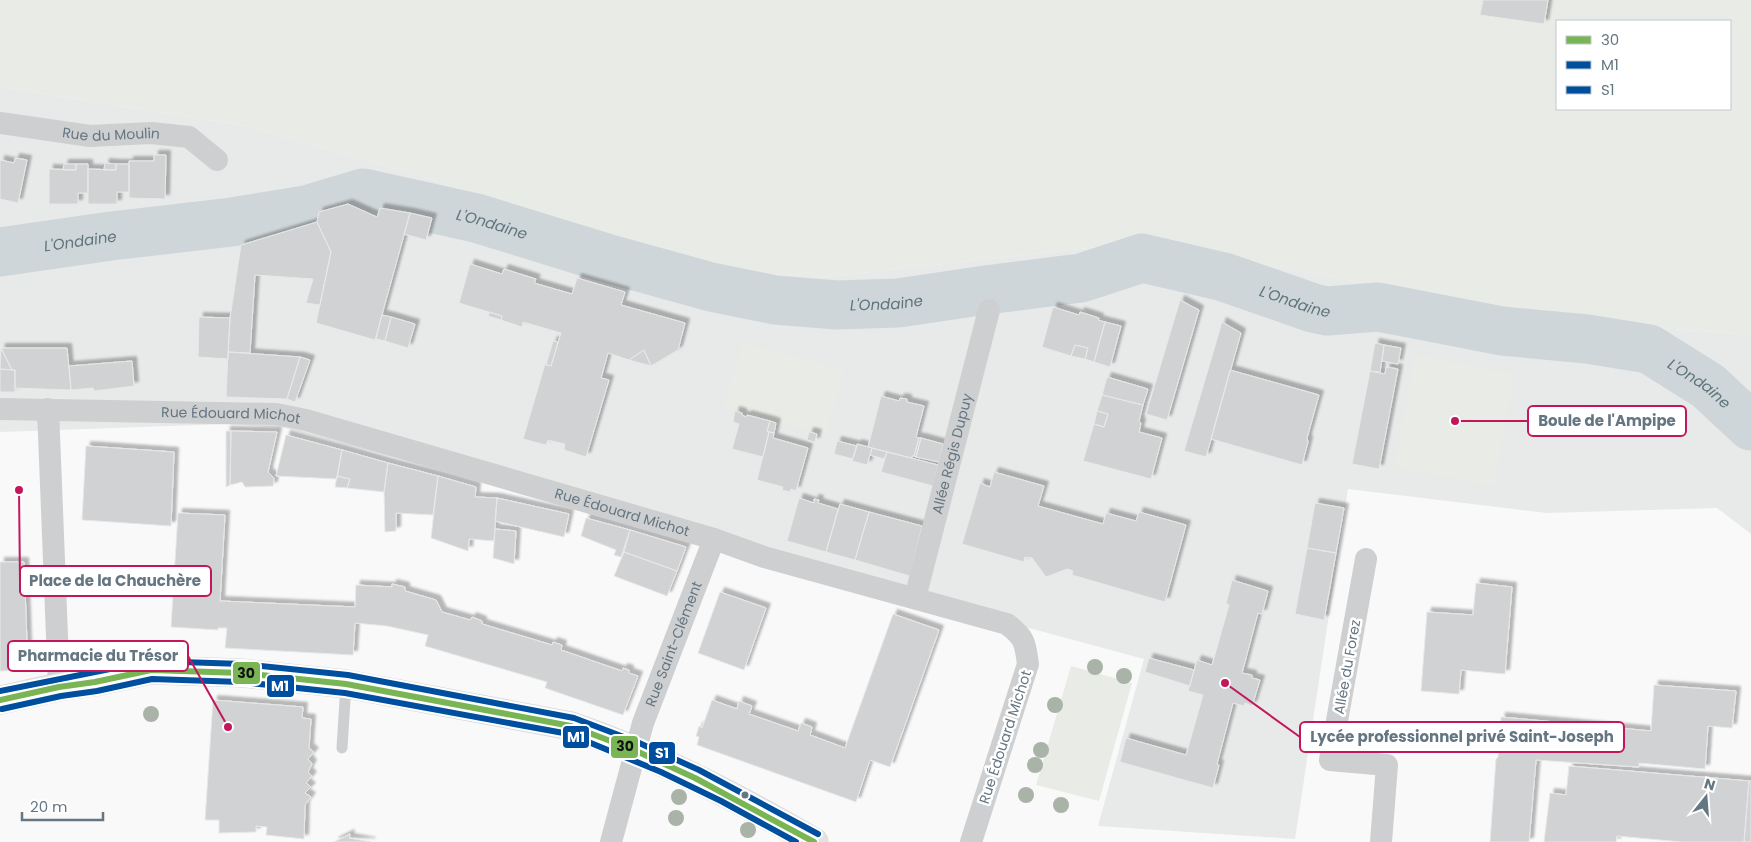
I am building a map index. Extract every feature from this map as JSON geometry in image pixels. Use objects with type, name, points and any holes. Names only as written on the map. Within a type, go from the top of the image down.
[{"type":"main road","points":[[0,700],[150,670],[242,672],[346,684],[571,726],[636,750],[676,769],[814,842]]},
{"type":"street","name":"Rue du Moulin","points":[[0,122],[90,136],[151,133],[189,137],[216,160]]},
{"type":"street","name":"Allée Régis Dupuy","points":[[916,598],[989,310]]},
{"type":"street","name":"Rue Édouard Michot","points":[[0,409],[276,414],[299,419],[714,539],[764,557],[1007,624],[1018,632],[1025,643],[1028,664],[971,842]]},
{"type":"street","points":[[48,409],[59,687]]},
{"type":"street","name":"Rue Saint-Clément","points":[[611,842],[643,723],[714,539]]},
{"type":"street","name":"Allée du Forez","points":[[1366,559],[1330,760],[1388,765],[1380,842]]},
{"type":"lane","points":[[342,748],[346,684]]},
{"type":"shaded area","points":[[0,0],[1751,0],[1751,335],[1568,321],[1144,242],[760,284],[417,175],[246,126],[0,87]]},
{"type":"shaded area","points":[[0,87],[246,126],[417,175],[760,284],[1144,242],[1568,321],[1751,335],[1751,534],[1717,508],[1547,513],[1348,489],[1295,839],[1098,826],[1144,659],[285,428],[227,424],[0,432]]},
{"type":"shaded area","points":[[742,342],[844,370],[826,436],[724,408]]},
{"type":"shaded area","points":[[1415,355],[1515,374],[1494,486],[1394,468]]},
{"type":"shaded area","points":[[1071,666],[1132,683],[1099,801],[1036,785]]},
{"type":"building","points":[[1483,0],[1548,0],[1544,24],[1480,15]]},
{"type":"building","points":[[154,155],[166,155],[165,199],[129,198],[129,161],[154,161]]},
{"type":"building","points":[[15,158],[27,160],[18,203],[0,199],[0,160],[14,163]]},
{"type":"building","points":[[105,163],[116,164],[116,170],[104,170]]},
{"type":"building","points":[[64,164],[76,164],[76,170],[63,170]]},
{"type":"building","points":[[76,164],[88,164],[88,193],[78,193],[78,204],[49,204],[49,169],[76,170]]},
{"type":"building","points":[[116,164],[129,164],[129,192],[117,192],[117,204],[88,204],[88,169],[116,170]]},
{"type":"building","points":[[348,204],[377,217],[380,208],[410,213],[375,340],[316,323],[331,252],[317,222],[319,212]]},
{"type":"building","points":[[410,213],[432,218],[426,240],[404,234]]},
{"type":"building","points":[[317,222],[331,252],[320,305],[306,303],[313,279],[255,275],[250,353],[228,352],[230,318],[241,245]]},
{"type":"building","points":[[470,264],[502,274],[504,269],[536,279],[534,283],[572,294],[577,278],[625,292],[621,305],[685,323],[678,350],[651,366],[644,350],[629,360],[608,353],[601,378],[609,380],[586,457],[564,450],[565,444],[548,440],[546,445],[523,439],[545,364],[551,366],[561,333],[523,322],[522,327],[501,320],[502,316],[459,303]]},
{"type":"building","points":[[1180,300],[1199,310],[1167,420],[1146,414]]},
{"type":"building","points":[[1053,307],[1079,315],[1080,312],[1105,322],[1094,362],[1085,359],[1088,348],[1075,345],[1071,356],[1042,347]]},
{"type":"building","points":[[490,312],[502,316],[501,320],[488,316]]},
{"type":"building","points":[[382,315],[391,317],[385,341],[376,339]]},
{"type":"building","points":[[199,317],[230,318],[228,359],[198,357]]},
{"type":"building","points":[[391,317],[415,324],[408,348],[385,341]]},
{"type":"building","points":[[1105,322],[1121,326],[1110,367],[1094,362]]},
{"type":"building","points":[[1222,322],[1241,333],[1206,457],[1184,451]]},
{"type":"building","points":[[553,341],[558,342],[551,366],[546,365]]},
{"type":"building","points":[[1375,343],[1384,345],[1380,372],[1370,371]]},
{"type":"building","points":[[1075,345],[1088,348],[1085,359],[1071,356]]},
{"type":"building","points":[[1384,345],[1401,348],[1398,364],[1382,361]]},
{"type":"building","points":[[1,348],[12,370],[0,369]]},
{"type":"building","points":[[1,348],[67,348],[71,390],[15,388],[15,370],[12,370]]},
{"type":"building","points":[[644,350],[651,366],[629,360]]},
{"type":"building","points":[[228,352],[300,357],[287,399],[226,397]]},
{"type":"building","points":[[300,357],[310,360],[295,402],[287,399]]},
{"type":"building","points":[[132,361],[134,386],[94,391],[93,388],[71,390],[69,366]]},
{"type":"building","points":[[1386,367],[1398,369],[1379,469],[1352,464],[1370,371],[1385,374]]},
{"type":"building","points":[[0,369],[15,370],[15,392],[0,392]]},
{"type":"building","points":[[1230,370],[1319,395],[1307,438],[1308,442],[1302,465],[1211,439]]},
{"type":"building","points":[[1107,377],[1148,389],[1143,405],[1102,395]]},
{"type":"building","points":[[1102,395],[1143,405],[1139,421],[1141,423],[1139,432],[1162,438],[1151,479],[1083,461],[1094,424],[1104,427],[1108,414],[1097,411]]},
{"type":"building","points":[[881,396],[899,401],[900,398],[907,399],[907,402],[924,406],[916,437],[919,438],[912,458],[868,447]]},
{"type":"building","points":[[735,411],[742,413],[746,417],[747,415],[770,421],[763,457],[732,449],[739,424],[733,422]]},
{"type":"building","points":[[1097,411],[1108,414],[1104,427],[1094,424]]},
{"type":"building","points":[[770,421],[776,423],[774,433],[767,431]]},
{"type":"building","points":[[226,431],[231,431],[230,485],[226,487]]},
{"type":"building","points":[[231,431],[277,432],[268,472],[274,478],[273,486],[245,487],[242,482],[230,485]]},
{"type":"building","points":[[769,432],[774,433],[773,438],[808,448],[796,491],[791,489],[790,492],[782,490],[783,487],[757,480]]},
{"type":"building","points":[[809,432],[817,434],[815,442],[807,440]]},
{"type":"building","points":[[286,435],[342,450],[337,479],[276,476]]},
{"type":"building","points":[[919,438],[921,438],[916,457],[914,456]]},
{"type":"building","points":[[921,438],[943,444],[939,462],[916,457]]},
{"type":"building","points":[[837,441],[857,446],[853,459],[834,454]]},
{"type":"building","points":[[857,444],[872,448],[867,465],[852,461]]},
{"type":"building","points":[[86,446],[174,452],[171,526],[82,520]]},
{"type":"building","points":[[872,448],[887,452],[884,459],[870,455]]},
{"type":"building","points":[[342,450],[388,463],[384,492],[347,488],[350,479],[337,476]]},
{"type":"building","points":[[887,452],[938,465],[933,486],[881,472]]},
{"type":"building","points":[[388,463],[438,476],[433,515],[396,513],[396,531],[385,532],[384,492]]},
{"type":"building","points":[[994,472],[1044,486],[1038,506],[1103,524],[1106,513],[1136,521],[1139,512],[1186,525],[1165,602],[1072,575],[1073,571],[1067,569],[1046,577],[1032,558],[1025,557],[1024,562],[962,544],[980,483],[990,487]]},
{"type":"building","points":[[337,476],[350,479],[347,488],[335,487]]},
{"type":"building","points":[[438,476],[476,487],[475,497],[497,498],[494,541],[469,539],[468,551],[431,538]]},
{"type":"building","points":[[497,498],[569,514],[564,537],[495,521]]},
{"type":"building","points":[[799,498],[814,503],[814,499],[819,500],[818,503],[838,509],[826,552],[787,541]]},
{"type":"building","points":[[1315,503],[1344,508],[1336,553],[1307,548]]},
{"type":"building","points":[[840,504],[869,512],[855,560],[826,552]]},
{"type":"building","points":[[869,512],[922,526],[910,576],[855,560]]},
{"type":"building","points":[[178,513],[225,515],[220,601],[355,607],[356,585],[392,587],[392,584],[405,587],[405,591],[436,600],[442,612],[470,620],[472,617],[482,621],[482,624],[552,645],[553,642],[562,645],[561,650],[622,671],[623,668],[629,670],[629,673],[638,676],[623,715],[545,688],[547,682],[425,646],[428,635],[387,626],[355,623],[353,655],[225,648],[227,628],[218,628],[218,630],[171,627]]},
{"type":"building","points":[[586,518],[630,530],[621,557],[614,555],[616,550],[581,536]]},
{"type":"building","points":[[495,529],[516,531],[514,564],[493,558]]},
{"type":"building","points":[[630,530],[686,547],[677,571],[624,552]]},
{"type":"building","points":[[1307,548],[1336,553],[1324,620],[1295,614]]},
{"type":"building","points":[[624,552],[677,571],[667,596],[614,576]]},
{"type":"building","points":[[0,562],[24,562],[28,670],[0,671]]},
{"type":"building","points":[[1232,580],[1268,591],[1262,614],[1258,613],[1242,673],[1252,675],[1252,678],[1260,680],[1252,706],[1245,703],[1244,706],[1233,703],[1217,764],[1219,765],[1213,788],[1120,762],[1126,738],[1186,755],[1203,695],[1188,691],[1197,660],[1212,665],[1229,605],[1226,604]]},
{"type":"building","points":[[1476,583],[1512,587],[1505,674],[1461,670],[1459,694],[1421,691],[1427,612],[1473,615]]},
{"type":"building","points":[[720,592],[766,608],[744,670],[698,653]]},
{"type":"building","points":[[893,614],[939,630],[890,767],[870,760],[856,802],[697,745],[699,737],[696,736],[699,726],[702,728],[712,700],[737,709],[739,701],[752,706],[749,714],[798,731],[801,723],[812,727],[810,735],[845,748]]},
{"type":"building","points":[[1149,658],[1194,670],[1190,686],[1145,672]]},
{"type":"building","points":[[1654,685],[1736,691],[1732,728],[1708,726],[1705,769],[1639,763],[1639,767],[1536,760],[1529,842],[1490,842],[1501,717],[1651,731]]},
{"type":"building","points":[[213,700],[303,707],[302,718],[311,719],[309,748],[314,752],[308,759],[312,764],[308,772],[312,776],[306,783],[311,787],[305,793],[311,797],[305,805],[304,839],[266,835],[267,827],[256,826],[256,832],[219,833],[219,820],[205,820]]},
{"type":"building","points":[[1569,766],[1749,781],[1744,842],[1682,842],[1617,836],[1616,842],[1544,842],[1550,793],[1566,795]]},
{"type":"building","points":[[1749,781],[1751,781],[1751,842],[1744,842]]},
{"type":"building","points":[[350,834],[349,838],[371,842],[334,842]]},
{"type":"waterway","name":"L'Ondaine","points":[[0,252],[111,236],[232,222],[306,210],[363,193],[476,218],[606,258],[711,287],[775,300],[837,305],[898,303],[1081,278],[1142,258],[1224,277],[1313,308],[1327,311],[1378,307],[1502,331],[1587,339],[1649,349],[1708,386],[1751,426]]},
{"type":"transit line","name":"S1","points":[[0,691],[150,661],[243,664],[348,675],[574,718],[637,742],[699,770],[818,834]]},
{"type":"transit line","name":"30","points":[[0,700],[151,670],[242,673],[346,684],[571,726],[634,750],[695,778],[814,842]]},
{"type":"transit line","name":"M1","points":[[2,709],[152,679],[241,682],[345,693],[569,734],[661,772],[721,801],[796,842]]},
{"type":"place","name":"Boule de l'Ampipe","points":[[1455,421]]},
{"type":"place","name":"Place de la Chauchère","points":[[19,490]]},
{"type":"place","name":"Lycée professionnel privé Saint-Joseph","points":[[1225,683]]},
{"type":"place","name":"Pharmacie du Trésor","points":[[228,727]]}]
